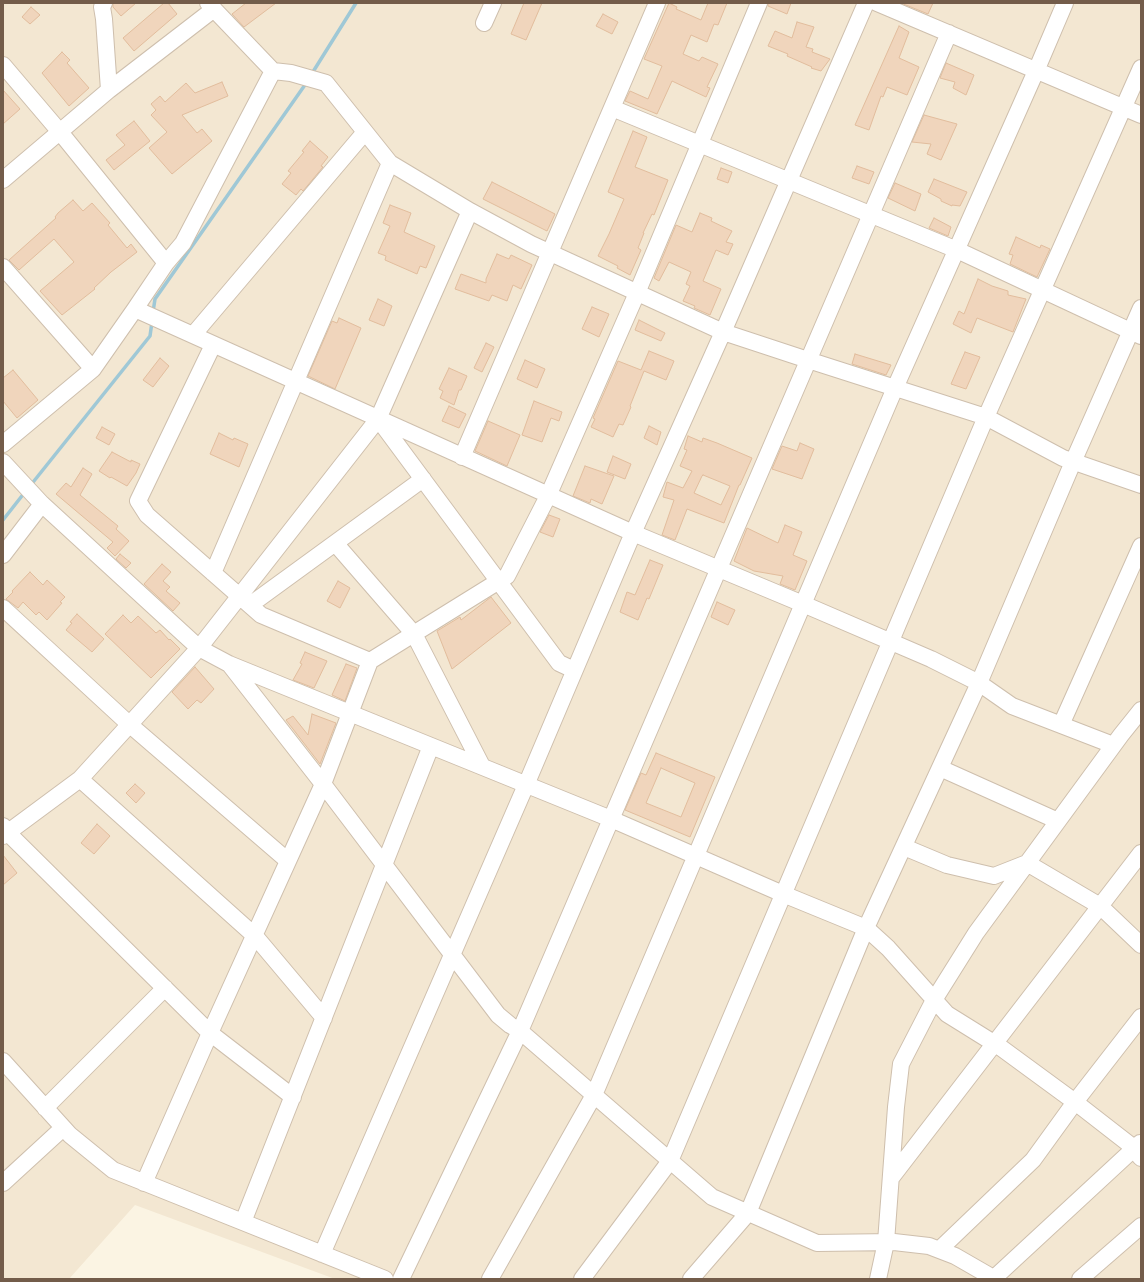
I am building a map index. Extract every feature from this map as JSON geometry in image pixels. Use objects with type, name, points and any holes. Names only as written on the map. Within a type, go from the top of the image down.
[{"type":"street","points":[[104,3],[102,7],[109,90]]},
{"type":"street","points":[[484,23],[493,3]]},
{"type":"street","points":[[462,457],[657,3]]},
{"type":"street","points":[[144,1183],[323,784],[370,661],[507,576],[548,496],[638,292],[759,3]]},
{"type":"street","points":[[322,1254],[526,785],[633,533],[724,332],[866,3]]},
{"type":"street","points":[[877,3],[1141,115]]},
{"type":"street","points":[[490,1279],[594,1096],[895,388],[1065,3]]},
{"type":"street","points":[[3,180],[211,6],[273,71],[290,73],[326,83],[390,163],[470,211],[531,244],[724,332],[986,417],[1063,458],[1141,485]]},
{"type":"street","points":[[401,1279],[520,1031],[949,34]]},
{"type":"street","points":[[3,65],[60,132],[166,263]]},
{"type":"street","points":[[582,1279],[670,1161],[986,417],[1141,68]]},
{"type":"street","points":[[3,444],[93,369],[147,314],[166,263],[183,243],[273,71]]},
{"type":"street","points":[[612,108],[957,250],[1136,334]]},
{"type":"street","points":[[193,335],[365,132]]},
{"type":"street","points":[[213,573],[390,163]]},
{"type":"street","points":[[293,1097],[210,1033],[4,831],[80,779],[199,648],[244,601],[378,419],[470,211]]},
{"type":"street","points":[[3,267],[93,369]]},
{"type":"street","points":[[691,1279],[748,1213],[866,928],[979,683],[1073,462],[1136,334],[1141,308]]},
{"type":"street","points":[[147,314],[548,496],[931,659],[979,683],[1012,706],[1113,745]]},
{"type":"street","points":[[213,344],[138,501],[147,515],[261,615],[370,661]]},
{"type":"street","points":[[378,419],[559,663],[574,670]]},
{"type":"street","points":[[3,462],[42,504],[199,648],[229,664],[611,819],[783,894],[866,928],[888,948],[947,1014],[994,1044],[1139,1150],[994,1278],[955,1256],[929,1246],[886,1242],[817,1243],[712,1197],[520,1031],[498,1015],[384,867],[323,784],[229,664]]},
{"type":"street","points":[[244,601],[334,543],[423,479]]},
{"type":"street","points":[[3,555],[42,504]]},
{"type":"street","points":[[334,543],[414,634],[482,766]]},
{"type":"street","points":[[1061,725],[1141,546]]},
{"type":"street","points":[[3,608],[129,724],[288,861]]},
{"type":"street","points":[[878,1279],[886,1242],[896,1107],[901,1064],[934,1000],[976,933],[1113,745],[1141,710]]},
{"type":"street","points":[[243,1222],[431,746]]},
{"type":"street","points":[[940,768],[1058,821]]},
{"type":"street","points":[[80,779],[255,936],[324,1018]]},
{"type":"street","points":[[904,847],[947,865],[994,876],[1027,863]]},
{"type":"street","points":[[891,1178],[1141,852]]},
{"type":"street","points":[[1027,863],[1100,906],[1141,945]]},
{"type":"street","points":[[45,1108],[165,988]]},
{"type":"street","points":[[939,1250],[1033,1160],[1075,1102],[1141,1017]]},
{"type":"street","points":[[3,1061],[70,1135],[113,1170],[385,1279]]},
{"type":"street","points":[[3,1182],[63,1128]]},
{"type":"street","points":[[1080,1279],[1141,1226]]},
{"type":"shaded area","points":[[3,3],[1141,3],[1141,1279],[335,1279],[135,1205],[69,1279],[3,1279]]},
{"type":"building","points":[[113,3],[136,3],[121,16],[113,7]]},
{"type":"building","points":[[164,3],[168,3],[177,14],[134,51],[123,38]]},
{"type":"building","points":[[246,3],[276,3],[244,27],[232,14]]},
{"type":"building","points":[[524,3],[542,3],[526,40],[511,34]]},
{"type":"building","points":[[669,3],[677,7],[676,9],[701,20],[708,3],[727,3],[718,25],[714,24],[707,42],[691,35],[683,54],[699,61],[702,57],[718,64],[707,87],[710,88],[706,97],[672,81],[657,114],[625,101],[630,91],[648,99],[662,66],[644,59]]},
{"type":"building","points":[[768,3],[791,3],[787,14],[768,6]]},
{"type":"building","points":[[901,3],[933,3],[928,14]]},
{"type":"building","points":[[31,7],[40,15],[30,24],[22,17]]},
{"type":"building","points":[[603,14],[618,22],[612,34],[596,26]]},
{"type":"building","points":[[797,22],[814,27],[806,47],[813,49],[812,52],[830,59],[821,71],[811,68],[812,67],[787,56],[788,54],[768,46],[775,31],[792,38]]},
{"type":"building","points":[[899,26],[909,32],[899,58],[919,67],[907,95],[887,87],[883,97],[881,96],[869,130],[855,125]]},
{"type":"building","points":[[62,52],[70,60],[67,63],[89,88],[69,106],[42,73]]},
{"type":"building","points":[[946,63],[974,75],[966,95],[953,88],[955,82],[940,78]]},
{"type":"building","points":[[222,82],[228,96],[182,115],[197,133],[202,129],[212,141],[172,174],[149,148],[167,132],[151,115],[156,110],[151,104],[160,96],[165,102],[186,83],[195,93]]},
{"type":"building","points":[[3,90],[20,109],[3,124]]},
{"type":"building","points":[[924,115],[957,124],[941,160],[927,154],[931,144],[912,142]]},
{"type":"building","points":[[134,121],[150,141],[114,170],[106,160],[125,145],[116,135]]},
{"type":"building","points":[[633,131],[647,137],[635,167],[668,180],[654,215],[652,214],[643,233],[638,248],[641,250],[630,275],[617,268],[618,266],[598,256],[624,199],[608,192]]},
{"type":"building","points":[[310,141],[328,157],[321,166],[323,167],[303,191],[301,189],[296,195],[282,184],[291,173],[288,171],[304,152],[302,151]]},
{"type":"building","points":[[857,166],[874,172],[869,184],[852,178]]},
{"type":"building","points":[[721,168],[732,172],[728,183],[717,179]]},
{"type":"building","points":[[934,179],[967,192],[960,206],[952,206],[941,201],[941,199],[928,192]]},
{"type":"building","points":[[492,182],[555,214],[547,231],[483,199]]},
{"type":"building","points":[[895,183],[921,194],[915,211],[888,198]]},
{"type":"building","points":[[73,200],[83,211],[92,203],[110,223],[108,225],[127,248],[131,244],[137,252],[111,272],[94,288],[95,289],[62,315],[40,291],[74,262],[54,239],[19,270],[9,260],[56,218],[55,217],[58,213]]},
{"type":"building","points":[[390,205],[411,213],[404,232],[435,246],[426,268],[420,266],[417,274],[385,260],[386,256],[378,253],[390,226],[383,223]]},
{"type":"building","points":[[700,213],[712,218],[711,221],[732,231],[726,242],[733,244],[728,255],[716,250],[703,281],[721,289],[710,315],[683,301],[690,286],[686,284],[691,272],[669,262],[659,281],[654,278],[676,225],[692,232]]},
{"type":"building","points":[[934,218],[951,227],[948,236],[929,228]]},
{"type":"building","points":[[1016,237],[1040,248],[1041,245],[1050,249],[1037,277],[1010,264],[1013,255],[1009,254]]},
{"type":"building","points":[[497,254],[509,259],[511,255],[532,265],[521,289],[513,285],[507,301],[492,295],[489,301],[455,289],[461,274],[486,283],[486,279]]},
{"type":"building","points":[[978,279],[992,286],[1008,291],[1008,295],[1026,299],[1013,332],[977,318],[971,333],[953,324],[959,311],[964,314]]},
{"type":"building","points":[[378,299],[392,306],[384,326],[369,320]]},
{"type":"building","points":[[592,307],[609,314],[599,337],[582,329]]},
{"type":"building","points":[[339,318],[361,328],[335,389],[308,376],[332,321],[337,323]]},
{"type":"building","points":[[639,320],[665,333],[661,341],[635,330]]},
{"type":"building","points":[[486,343],[494,347],[482,372],[474,368]]},
{"type":"building","points":[[649,351],[674,361],[666,380],[644,371],[623,425],[619,424],[613,437],[591,427],[595,419],[593,418],[618,361],[641,370]]},
{"type":"building","points":[[965,352],[980,357],[966,389],[951,384]]},
{"type":"building","points":[[855,354],[891,365],[886,375],[852,364]]},
{"type":"building","points":[[160,358],[169,366],[153,387],[143,380]]},
{"type":"building","points":[[525,360],[545,369],[537,388],[517,379]]},
{"type":"building","points":[[449,368],[467,376],[461,390],[459,390],[454,405],[440,398],[443,391],[439,389]]},
{"type":"building","points":[[13,370],[38,400],[17,418],[3,401],[3,378]]},
{"type":"building","points":[[534,401],[562,412],[559,421],[551,418],[542,442],[522,435]]},
{"type":"building","points":[[449,406],[466,414],[459,428],[442,421]]},
{"type":"building","points":[[488,421],[520,435],[507,466],[475,451]]},
{"type":"building","points":[[649,426],[661,432],[657,445],[644,438]]},
{"type":"building","points":[[102,427],[115,434],[109,445],[96,438]]},
{"type":"building","points":[[219,433],[233,440],[234,438],[248,444],[239,467],[210,454]]},
{"type":"building","points":[[688,436],[702,442],[703,438],[752,458],[739,485],[724,523],[687,509],[675,540],[662,535],[674,500],[663,497],[667,482],[683,488],[692,471],[680,466],[687,450],[684,449]],"holes":[[[703,475],[730,486],[721,505],[694,493]]]},
{"type":"building","points":[[800,443],[814,449],[802,479],[772,469],[782,446],[797,451]]},
{"type":"building","points":[[112,452],[131,462],[131,460],[140,464],[127,486],[99,471]]},
{"type":"building","points":[[613,456],[631,464],[625,479],[607,472]]},
{"type":"building","points":[[585,466],[614,476],[602,504],[591,499],[590,503],[573,496]]},
{"type":"building","points":[[83,468],[92,474],[80,495],[118,526],[116,529],[129,541],[115,556],[107,548],[113,542],[56,494],[66,483],[71,487]]},
{"type":"building","points":[[549,515],[560,519],[553,537],[540,532]]},
{"type":"building","points":[[785,525],[802,532],[793,555],[807,561],[795,590],[780,584],[783,576],[754,571],[734,561],[747,528],[778,543]]},
{"type":"building","points":[[120,554],[131,563],[126,568],[116,559]]},
{"type":"building","points":[[650,560],[663,565],[649,599],[647,598],[638,620],[620,612],[627,592],[635,595]]},
{"type":"building","points":[[162,564],[171,572],[163,581],[170,587],[166,591],[180,603],[173,611],[144,584]]},
{"type":"building","points":[[30,572],[43,585],[47,580],[65,597],[60,602],[62,603],[47,620],[39,612],[36,615],[23,602],[18,608],[6,599]]},
{"type":"building","points":[[338,581],[350,588],[340,608],[327,601]]},
{"type":"building","points":[[491,597],[511,623],[452,669],[437,631],[460,617],[461,620]]},
{"type":"building","points":[[717,602],[735,610],[728,625],[711,617]]},
{"type":"building","points":[[77,614],[104,639],[92,652],[66,630],[72,623],[70,622]]},
{"type":"building","points":[[123,615],[131,623],[138,616],[156,633],[160,630],[180,649],[151,678],[105,634]]},
{"type":"building","points":[[305,652],[327,661],[314,688],[293,680],[302,664],[300,663]]},
{"type":"building","points":[[346,664],[357,668],[345,701],[332,695]]},
{"type":"building","points":[[195,667],[214,689],[201,703],[197,700],[188,709],[172,692]]},
{"type":"building","points":[[312,714],[336,723],[320,764],[286,720],[293,716],[308,735]]},
{"type":"building","points":[[656,753],[715,777],[690,837],[625,810],[641,773],[646,775]],"holes":[[[661,768],[695,783],[681,817],[646,803]]]},
{"type":"building","points":[[135,784],[145,793],[136,803],[126,793]]},
{"type":"building","points":[[97,824],[110,836],[94,854],[81,843]]},
{"type":"building","points":[[3,855],[17,873],[3,885]]},
{"type":"waterway","points":[[311,75],[356,3]]},
{"type":"waterway","points":[[153,312],[155,299],[307,82]]},
{"type":"waterway","points":[[30,486],[150,336],[152,322]]},
{"type":"waterway","points":[[3,520],[25,492]]}]
